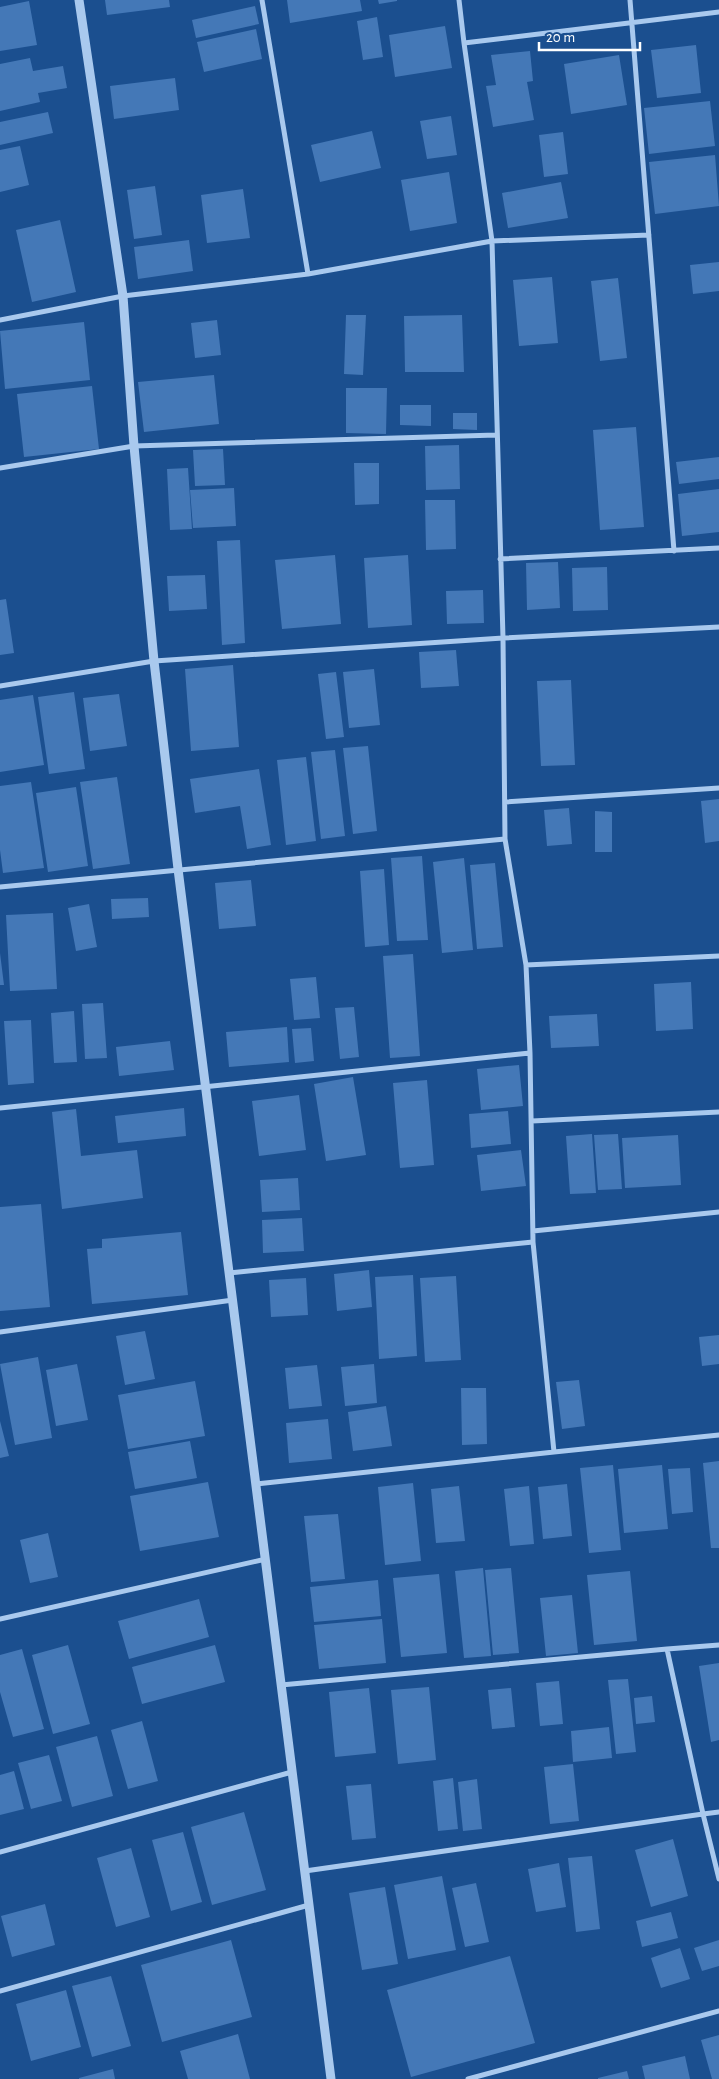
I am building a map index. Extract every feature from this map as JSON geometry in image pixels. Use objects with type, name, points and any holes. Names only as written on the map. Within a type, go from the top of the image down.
[{"type":"street","points":[[79,0],[123,296],[134,446],[154,661],[178,869],[332,2079]]},
{"type":"street","points":[[262,0],[308,274]]},
{"type":"street","points":[[459,0],[492,241],[503,638],[505,839],[526,965],[532,1121],[533,1242],[554,1452]]},
{"type":"street","points":[[630,0],[674,551]]},
{"type":"street","points":[[464,43],[719,12]]},
{"type":"street","points":[[0,320],[123,296],[308,274],[492,241],[649,235]]},
{"type":"street","points":[[0,468],[134,446],[496,435]]},
{"type":"street","points":[[500,559],[719,548]]},
{"type":"street","points":[[0,686],[154,661],[503,638],[719,627]]},
{"type":"street","points":[[505,802],[719,788]]},
{"type":"street","points":[[0,887],[505,839]]},
{"type":"street","points":[[526,965],[719,956]]},
{"type":"street","points":[[0,1108],[530,1053]]},
{"type":"street","points":[[532,1121],[719,1112]]},
{"type":"street","points":[[533,1231],[719,1212]]},
{"type":"street","points":[[229,1273],[533,1242]]},
{"type":"street","points":[[0,1332],[233,1300]]},
{"type":"street","points":[[256,1484],[719,1436]]},
{"type":"street","points":[[0,1619],[266,1559]]},
{"type":"street","points":[[281,1685],[719,1645]]},
{"type":"street","points":[[667,1649],[719,1879]]},
{"type":"street","points":[[0,1852],[292,1772]]},
{"type":"street","points":[[305,1871],[719,1812]]},
{"type":"street","points":[[0,1991],[309,1905]]},
{"type":"street","points":[[468,2079],[719,2011]]},
{"type":"building","points":[[105,0],[169,0],[170,7],[107,15]]},
{"type":"building","points":[[287,0],[360,0],[362,11],[290,23]]},
{"type":"building","points":[[378,0],[397,0],[397,1],[379,4]]},
{"type":"building","points":[[29,1],[37,45],[0,51],[0,7]]},
{"type":"building","points":[[255,6],[259,24],[196,38],[192,20]]},
{"type":"building","points":[[377,17],[383,57],[363,60],[357,21]]},
{"type":"building","points":[[445,26],[452,68],[395,77],[389,35]]},
{"type":"building","points":[[256,29],[262,59],[204,72],[197,42]]},
{"type":"building","points":[[696,45],[701,93],[657,98],[651,50]]},
{"type":"building","points":[[530,51],[533,81],[527,82],[534,120],[493,127],[486,86],[496,85],[491,55]]},
{"type":"building","points":[[619,55],[627,105],[571,114],[564,64]]},
{"type":"building","points":[[30,58],[33,71],[63,66],[67,88],[38,93],[40,102],[0,111],[0,64]]},
{"type":"building","points":[[175,78],[179,110],[114,119],[110,86]]},
{"type":"building","points":[[710,101],[715,146],[649,154],[644,108]]},
{"type":"building","points":[[48,112],[53,133],[0,145],[0,122]]},
{"type":"building","points":[[451,116],[457,155],[427,159],[420,121]]},
{"type":"building","points":[[372,131],[381,168],[320,182],[311,145]]},
{"type":"building","points":[[563,132],[568,174],[544,177],[539,135]]},
{"type":"building","points":[[20,146],[29,185],[0,192],[0,150]]},
{"type":"building","points":[[715,155],[719,206],[655,214],[649,162]]},
{"type":"building","points":[[449,172],[457,223],[410,231],[401,180]]},
{"type":"building","points":[[561,182],[568,218],[508,228],[502,193]]},
{"type":"building","points":[[155,186],[162,235],[134,239],[127,190]]},
{"type":"building","points":[[243,189],[250,238],[207,243],[201,195]]},
{"type":"building","points":[[60,220],[76,292],[32,302],[16,230]]},
{"type":"building","points":[[189,240],[193,271],[138,279],[134,247]]},
{"type":"building","points":[[719,262],[719,291],[693,294],[690,265]]},
{"type":"building","points":[[552,277],[558,343],[519,346],[513,280]]},
{"type":"building","points":[[618,278],[627,358],[600,361],[591,281]]},
{"type":"building","points":[[346,315],[366,315],[363,375],[344,374]]},
{"type":"building","points":[[462,315],[464,372],[405,372],[404,316]]},
{"type":"building","points":[[217,320],[221,355],[195,358],[191,323]]},
{"type":"building","points":[[84,322],[90,380],[5,389],[0,331]]},
{"type":"building","points":[[214,375],[219,424],[144,432],[138,382]]},
{"type":"building","points":[[92,386],[99,449],[24,457],[17,394]]},
{"type":"building","points":[[346,388],[387,388],[386,434],[346,433]]},
{"type":"building","points":[[400,405],[431,405],[431,426],[400,425]]},
{"type":"building","points":[[453,413],[477,413],[477,430],[453,429]]},
{"type":"building","points":[[636,427],[644,527],[600,530],[593,430]]},
{"type":"building","points":[[459,445],[460,489],[426,490],[425,446]]},
{"type":"building","points":[[223,449],[225,485],[195,486],[193,450]]},
{"type":"building","points":[[719,457],[719,479],[679,484],[676,462]]},
{"type":"building","points":[[354,463],[379,463],[379,504],[355,505]]},
{"type":"building","points":[[188,468],[192,529],[170,530],[167,469]]},
{"type":"building","points":[[234,488],[236,526],[193,528],[190,490]]},
{"type":"building","points":[[719,489],[719,532],[682,536],[678,494]]},
{"type":"building","points":[[425,500],[455,500],[456,549],[426,550]]},
{"type":"building","points":[[240,540],[245,643],[222,645],[217,541]]},
{"type":"building","points":[[335,555],[341,624],[282,629],[275,560]]},
{"type":"building","points":[[408,555],[412,625],[368,628],[364,558]]},
{"type":"building","points":[[558,562],[560,608],[527,610],[526,563]]},
{"type":"building","points":[[607,567],[608,610],[573,611],[572,568]]},
{"type":"building","points":[[205,575],[207,609],[169,611],[167,576]]},
{"type":"building","points":[[483,590],[484,623],[447,624],[446,591]]},
{"type":"building","points":[[6,599],[14,653],[0,655],[0,600]]},
{"type":"building","points":[[456,650],[459,686],[421,688],[419,652]]},
{"type":"building","points":[[233,665],[239,747],[191,751],[185,669]]},
{"type":"building","points":[[374,669],[380,725],[349,728],[343,672]]},
{"type":"building","points":[[336,672],[344,737],[326,739],[318,674]]},
{"type":"building","points":[[571,680],[575,765],[541,766],[537,681]]},
{"type":"building","points":[[74,692],[85,769],[49,774],[38,697]]},
{"type":"building","points":[[119,694],[127,746],[90,751],[83,698]]},
{"type":"building","points":[[33,695],[44,765],[0,772],[0,700]]},
{"type":"building","points":[[368,746],[377,831],[353,834],[343,748]]},
{"type":"building","points":[[335,750],[345,836],[321,839],[311,752]]},
{"type":"building","points":[[306,757],[316,841],[286,845],[277,760]]},
{"type":"building","points":[[259,769],[271,845],[247,849],[240,806],[195,813],[190,779]]},
{"type":"building","points":[[117,777],[130,864],[93,869],[80,782]]},
{"type":"building","points":[[31,782],[44,868],[3,873],[0,850],[0,786]]},
{"type":"building","points":[[76,787],[88,866],[48,872],[36,793]]},
{"type":"building","points":[[719,799],[719,841],[705,843],[701,801]]},
{"type":"building","points":[[569,808],[572,844],[547,846],[544,810]]},
{"type":"building","points":[[595,811],[612,812],[612,852],[595,852]]},
{"type":"building","points":[[422,856],[428,940],[397,941],[391,858]]},
{"type":"building","points":[[464,858],[473,950],[442,953],[433,862]]},
{"type":"building","points":[[495,863],[503,947],[477,949],[470,865]]},
{"type":"building","points":[[384,869],[389,945],[365,947],[360,871]]},
{"type":"building","points":[[251,880],[256,926],[219,929],[215,883]]},
{"type":"building","points":[[148,898],[149,917],[112,919],[111,899]]},
{"type":"building","points":[[89,904],[97,947],[76,951],[68,908]]},
{"type":"building","points":[[53,913],[57,989],[10,991],[6,915]]},
{"type":"building","points":[[0,953],[4,985],[0,985]]},
{"type":"building","points":[[413,954],[420,1056],[390,1058],[383,956]]},
{"type":"building","points":[[316,977],[320,1018],[294,1020],[290,979]]},
{"type":"building","points":[[691,982],[693,1029],[656,1031],[654,984]]},
{"type":"building","points":[[103,1003],[107,1058],[85,1059],[82,1004]]},
{"type":"building","points":[[354,1007],[359,1057],[340,1059],[335,1008]]},
{"type":"building","points":[[74,1011],[77,1062],[54,1063],[51,1013]]},
{"type":"building","points":[[597,1014],[599,1046],[551,1048],[549,1016]]},
{"type":"building","points":[[31,1020],[34,1083],[8,1085],[4,1021]]},
{"type":"building","points":[[287,1027],[289,1062],[229,1067],[226,1032]]},
{"type":"building","points":[[311,1028],[314,1061],[295,1063],[292,1029]]},
{"type":"building","points":[[170,1041],[174,1070],[119,1076],[116,1047]]},
{"type":"building","points":[[519,1065],[523,1106],[481,1110],[477,1069]]},
{"type":"building","points":[[353,1077],[366,1155],[326,1161],[314,1084]]},
{"type":"building","points":[[427,1080],[434,1165],[400,1168],[393,1083]]},
{"type":"building","points":[[299,1095],[306,1150],[259,1156],[252,1101]]},
{"type":"building","points":[[184,1108],[186,1136],[118,1143],[115,1116]]},
{"type":"building","points":[[76,1109],[81,1156],[137,1150],[143,1198],[62,1209],[52,1112]]},
{"type":"building","points":[[508,1111],[511,1144],[471,1148],[469,1114]]},
{"type":"building","points":[[592,1134],[596,1193],[570,1194],[566,1136]]},
{"type":"building","points":[[618,1134],[622,1189],[598,1190],[594,1135]]},
{"type":"building","points":[[678,1135],[681,1185],[625,1188],[622,1138]]},
{"type":"building","points":[[521,1150],[526,1186],[481,1191],[477,1155]]},
{"type":"building","points":[[298,1178],[300,1210],[262,1212],[260,1180]]},
{"type":"building","points":[[41,1204],[50,1307],[0,1311],[0,1207]]},
{"type":"building","points":[[302,1218],[304,1251],[263,1253],[262,1220]]},
{"type":"building","points":[[181,1232],[188,1295],[92,1304],[87,1249],[102,1248],[102,1239]]},
{"type":"building","points":[[369,1270],[372,1307],[337,1311],[334,1274]]},
{"type":"building","points":[[413,1275],[417,1356],[379,1359],[375,1277]]},
{"type":"building","points":[[456,1276],[461,1360],[425,1362],[420,1278]]},
{"type":"building","points":[[306,1278],[308,1315],[271,1317],[269,1280]]},
{"type":"building","points":[[145,1331],[155,1379],[125,1385],[116,1336]]},
{"type":"building","points":[[719,1335],[719,1364],[702,1366],[699,1337]]},
{"type":"building","points":[[38,1357],[52,1438],[15,1445],[0,1364]]},
{"type":"building","points":[[77,1364],[88,1420],[56,1426],[46,1370]]},
{"type":"building","points":[[374,1364],[377,1403],[345,1406],[341,1367]]},
{"type":"building","points":[[317,1365],[322,1406],[289,1409],[285,1368]]},
{"type":"building","points":[[579,1380],[585,1426],[562,1429],[556,1382]]},
{"type":"building","points":[[195,1381],[205,1436],[128,1449],[118,1395]]},
{"type":"building","points":[[461,1388],[486,1388],[487,1444],[462,1445]]},
{"type":"building","points":[[386,1406],[392,1446],[353,1451],[348,1412]]},
{"type":"building","points":[[328,1419],[332,1459],[289,1463],[286,1423]]},
{"type":"building","points":[[0,1421],[9,1456],[0,1458]]},
{"type":"building","points":[[190,1441],[197,1478],[135,1489],[128,1452]]},
{"type":"building","points":[[719,1461],[719,1548],[711,1548],[703,1463]]},
{"type":"building","points":[[613,1465],[621,1550],[589,1553],[580,1468]]},
{"type":"building","points":[[662,1465],[668,1529],[624,1533],[618,1469]]},
{"type":"building","points":[[690,1468],[693,1512],[672,1514],[668,1469]]},
{"type":"building","points":[[208,1482],[219,1537],[140,1551],[130,1496]]},
{"type":"building","points":[[413,1483],[421,1561],[385,1565],[378,1487]]},
{"type":"building","points":[[567,1484],[572,1536],[543,1539],[538,1487]]},
{"type":"building","points":[[459,1486],[465,1541],[436,1543],[431,1489]]},
{"type":"building","points":[[529,1486],[534,1544],[510,1546],[504,1489]]},
{"type":"building","points":[[338,1514],[345,1579],[311,1582],[304,1516]]},
{"type":"building","points":[[48,1533],[58,1577],[30,1583],[20,1540]]},
{"type":"building","points":[[483,1568],[491,1656],[464,1658],[455,1571]]},
{"type":"building","points":[[511,1568],[519,1653],[493,1655],[485,1570]]},
{"type":"building","points":[[630,1571],[637,1641],[594,1645],[587,1575]]},
{"type":"building","points":[[439,1574],[447,1653],[401,1657],[393,1578]]},
{"type":"building","points":[[378,1580],[381,1616],[314,1622],[310,1587]]},
{"type":"building","points":[[572,1595],[578,1653],[546,1656],[540,1598]]},
{"type":"building","points":[[199,1599],[209,1637],[129,1659],[118,1621]]},
{"type":"building","points":[[382,1619],[386,1663],[319,1669],[314,1625]]},
{"type":"building","points":[[68,1645],[90,1724],[53,1734],[32,1655]]},
{"type":"building","points":[[215,1645],[225,1682],[142,1704],[132,1667]]},
{"type":"building","points":[[22,1649],[44,1729],[13,1737],[0,1692],[0,1655]]},
{"type":"building","points":[[719,1663],[719,1740],[711,1742],[699,1666]]},
{"type":"building","points":[[628,1679],[636,1752],[616,1754],[608,1680]]},
{"type":"building","points":[[559,1681],[563,1724],[540,1726],[536,1683]]},
{"type":"building","points":[[429,1687],[436,1760],[398,1764],[391,1690]]},
{"type":"building","points":[[369,1688],[376,1753],[335,1757],[329,1692]]},
{"type":"building","points":[[511,1688],[515,1727],[492,1729],[488,1690]]},
{"type":"building","points":[[652,1696],[655,1722],[636,1724],[634,1698]]},
{"type":"building","points":[[142,1721],[158,1781],[128,1789],[111,1730]]},
{"type":"building","points":[[609,1727],[612,1758],[573,1762],[571,1731]]},
{"type":"building","points":[[97,1736],[113,1796],[72,1807],[56,1747]]},
{"type":"building","points":[[49,1755],[62,1801],[31,1809],[18,1763]]},
{"type":"building","points":[[573,1764],[579,1821],[550,1824],[544,1767]]},
{"type":"building","points":[[14,1771],[24,1809],[0,1815],[0,1775]]},
{"type":"building","points":[[453,1778],[458,1829],[438,1831],[433,1781]]},
{"type":"building","points":[[477,1779],[482,1829],[463,1831],[458,1782]]},
{"type":"building","points":[[371,1784],[376,1838],[352,1840],[346,1786]]},
{"type":"building","points":[[244,1812],[266,1890],[212,1905],[191,1827]]},
{"type":"building","points":[[183,1832],[202,1902],[171,1911],[152,1840]]},
{"type":"building","points":[[673,1839],[688,1896],[651,1907],[635,1850]]},
{"type":"building","points":[[131,1848],[150,1917],[116,1927],[97,1858]]},
{"type":"building","points":[[592,1856],[600,1929],[576,1932],[568,1858]]},
{"type":"building","points":[[559,1863],[566,1907],[536,1912],[528,1869]]},
{"type":"building","points":[[442,1876],[456,1950],[408,1959],[394,1885]]},
{"type":"building","points":[[476,1883],[489,1942],[465,1947],[452,1888]]},
{"type":"building","points":[[385,1887],[398,1964],[362,1970],[349,1893]]},
{"type":"building","points":[[45,1904],[55,1945],[12,1957],[1,1916]]},
{"type":"building","points":[[671,1912],[678,1938],[642,1947],[636,1921]]},
{"type":"building","points":[[231,1940],[252,2017],[162,2042],[141,1965]]},
{"type":"building","points":[[719,1940],[719,1966],[702,1971],[694,1948]]},
{"type":"building","points":[[680,1948],[690,1979],[661,1988],[651,1958]]},
{"type":"building","points":[[510,1956],[535,2043],[411,2077],[387,1990]]},
{"type":"building","points":[[111,1976],[131,2046],[92,2057],[72,1986]]},
{"type":"building","points":[[66,1990],[81,2047],[31,2061],[16,2004]]},
{"type":"building","points":[[238,2034],[250,2079],[188,2079],[180,2051]]},
{"type":"building","points":[[719,2035],[719,2079],[712,2079],[701,2040]]},
{"type":"building","points":[[685,2056],[690,2079],[645,2079],[642,2066]]},
{"type":"building","points":[[113,2069],[115,2079],[79,2079],[79,2078]]},
{"type":"building","points":[[627,2071],[629,2079],[598,2079],[598,2078]]}]
